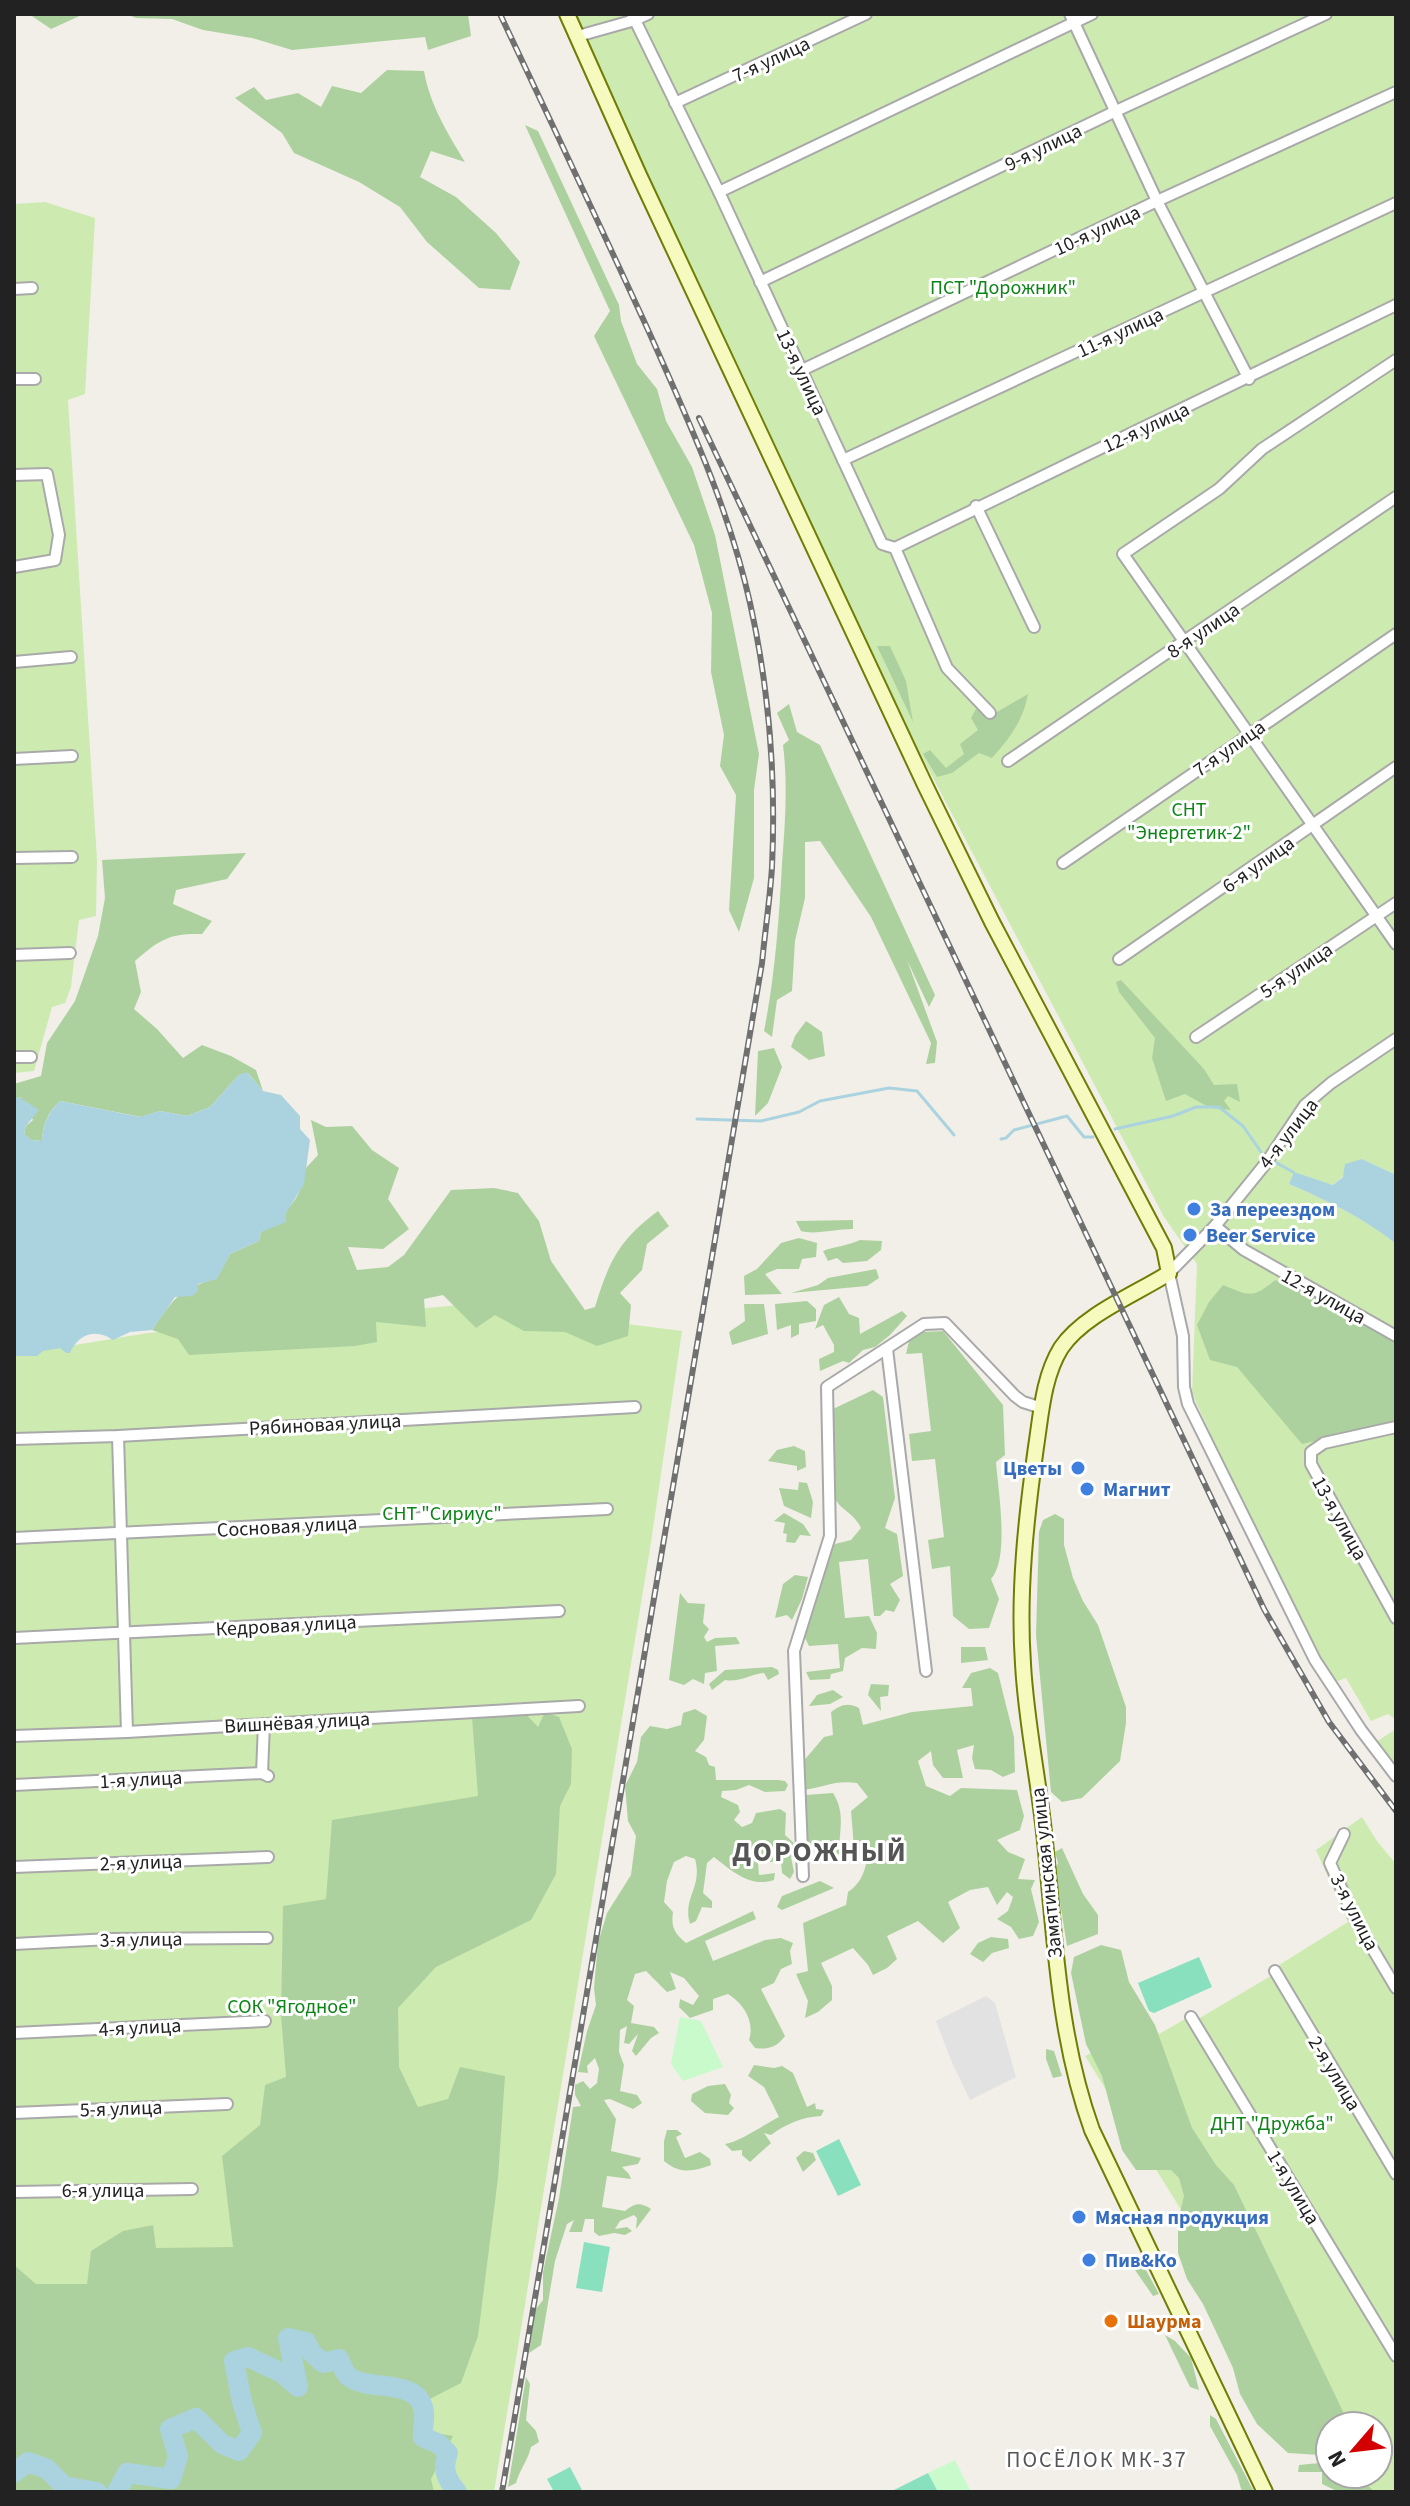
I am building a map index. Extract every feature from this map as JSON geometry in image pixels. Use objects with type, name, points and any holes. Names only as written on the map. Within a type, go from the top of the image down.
[{"type":"street","points":[[567,14],[639,175],[931,799],[1059,1052],[1156,1229],[1164,1248],[1183,1336],[1184,1387],[1188,1404],[1315,1660],[1396,1776]]},
{"type":"street","points":[[578,36],[648,14]]},
{"type":"street","name":"7-я улица","points":[[675,103],[866,14]]},
{"type":"street","points":[[719,192],[1072,18],[1092,14]]},
{"type":"street","name":"9-я улица","points":[[760,282],[1326,14]]},
{"type":"street","name":"13-я улица","points":[[634,17],[882,544],[895,548],[947,668],[990,713]]},
{"type":"street","points":[[1072,18],[1157,201],[1249,379]]},
{"type":"street","name":"10-я улица","points":[[800,371],[1157,201],[1396,92]]},
{"type":"street","name":"11-я улица","points":[[843,460],[1396,203]]},
{"type":"street","points":[[14,289],[32,288]]},
{"type":"street","name":"12-я улица","points":[[895,548],[976,506],[1249,379],[1396,305]]},
{"type":"street","points":[[1396,360],[1262,449],[1219,489],[1123,554],[1396,944]]},
{"type":"street","points":[[14,379],[35,379]]},
{"type":"street","points":[[14,475],[47,474],[59,535],[55,560],[14,567]]},
{"type":"street","name":"8-я улица","points":[[1008,761],[1396,497]]},
{"type":"street","points":[[976,506],[1034,627]]},
{"type":"street","name":"7-я улица","points":[[1063,863],[1396,634]]},
{"type":"street","points":[[14,662],[71,657]]},
{"type":"street","points":[[14,759],[72,756]]},
{"type":"street","name":"6-я улица","points":[[1119,959],[1396,767]]},
{"type":"street","points":[[14,858],[72,857]]},
{"type":"street","name":"5-я улица","points":[[1196,1037],[1396,903]]},
{"type":"street","points":[[14,955],[70,953]]},
{"type":"street","name":"4-я улица","points":[[1169,1273],[1215,1226],[1266,1163],[1305,1105],[1331,1083],[1396,1039]]},
{"type":"street","points":[[14,1057],[31,1057]]},
{"type":"street","name":"12-я улица","points":[[1215,1226],[1244,1250],[1396,1336]]},
{"type":"street","name":"Замятинская улица","points":[[1169,1273],[1072,1334],[1053,1365],[1042,1408],[1023,1573],[1023,1664],[1066,2037],[1076,2082],[1092,2130],[1265,2492]]},
{"type":"street","points":[[803,1876],[794,1651],[830,1536],[827,1387],[924,1324],[945,1323],[1015,1396],[1042,1408]]},
{"type":"street","points":[[887,1349],[926,1671]]},
{"type":"street","name":"Рябиновая улица","points":[[14,1439],[635,1407]]},
{"type":"street","name":"13-я улица","points":[[1396,1427],[1324,1443],[1311,1452],[1311,1464],[1396,1618]]},
{"type":"street","points":[[118,1436],[127,1732]]},
{"type":"street","name":"Сосновая улица","points":[[14,1538],[607,1509]]},
{"type":"street","name":"Кедровая улица","points":[[14,1638],[559,1611]]},
{"type":"street","name":"Вишнёвая улица","points":[[14,1736],[579,1706]]},
{"type":"street","name":"1-я улица","points":[[14,1785],[265,1775],[264,1724]]},
{"type":"street","name":"3-я улица","points":[[1344,1834],[1330,1863],[1356,1921],[1396,1988]]},
{"type":"street","name":"2-я улица","points":[[14,1867],[268,1857]]},
{"type":"street","name":"3-я улица","points":[[14,1944],[110,1939],[267,1938]]},
{"type":"street","name":"2-я улица","points":[[1275,1971],[1396,2174]]},
{"type":"street","name":"1-я улица","points":[[1191,2017],[1396,2356]]},
{"type":"street","name":"4-я улица","points":[[14,2033],[265,2021]]},
{"type":"street","name":"5-я улица","points":[[14,2113],[227,2104]]},
{"type":"street","name":"6-я улица","points":[[14,2192],[192,2189]]},
{"type":"green space","points":[[29,14],[84,14],[51,29]]},
{"type":"green space","points":[[126,14],[468,14],[471,36],[428,50],[425,37],[292,50],[252,38],[203,30],[172,19],[136,18]]},
{"type":"green space","points":[[572,14],[1396,14],[1396,1175],[1362,1159],[1333,1185],[1294,1173],[1289,1184],[1344,1210],[1396,1244],[1396,1720],[1388,1714],[1371,1721],[1346,1678],[1333,1683],[1304,1634],[1192,1393],[1197,1264],[1164,1217],[911,736]]},
{"type":"green space","points":[[387,70],[424,71],[435,107],[465,162],[431,151],[420,177],[456,197],[496,233],[520,262],[510,290],[479,288],[427,242],[400,207],[359,182],[294,153],[282,133],[235,98],[254,87],[266,100],[298,93],[321,107],[332,86],[361,93]]},
{"type":"green space","points":[[525,125],[538,131],[619,305],[621,321],[637,364],[657,389],[666,421],[692,467],[715,535],[759,754],[754,790],[754,878],[739,932],[729,910],[736,795],[720,766],[724,735],[711,672],[712,613],[694,545],[594,336],[610,311]]},
{"type":"green space","points":[[45,202],[95,218],[85,394],[68,400],[97,860],[96,916],[79,920],[71,987],[65,1003],[52,1007],[34,1071],[14,1073],[14,204]]},
{"type":"green space","points":[[877,646],[890,646],[906,681],[913,722]]},
{"type":"green space","points":[[1028,694],[1015,729],[992,758],[979,753],[952,773],[937,777],[923,754],[930,750],[946,768],[964,754],[960,744],[978,730],[971,718],[976,709],[990,716]]},
{"type":"green space","points":[[789,704],[797,732],[820,745],[935,995],[929,1007],[907,960],[937,1042],[935,1063],[926,1064],[931,1043],[871,917],[820,841],[805,842],[805,898],[795,941],[792,991],[777,1000],[772,1037],[764,1031],[774,969],[786,804],[783,745],[789,740],[777,713]]},
{"type":"green space","points":[[246,853],[227,879],[176,890],[173,904],[212,921],[202,934],[165,939],[135,961],[141,992],[134,1009],[183,1058],[202,1045],[231,1056],[256,1070],[263,1091],[248,1073],[239,1075],[210,1107],[187,1116],[160,1111],[141,1117],[60,1101],[46,1119],[42,1141],[31,1140],[24,1134],[26,1126],[33,1120],[20,1097],[14,1099],[14,1084],[41,1076],[47,1043],[75,1001],[98,936],[105,898],[102,860]]},
{"type":"green space","points":[[1121,980],[1204,1069],[1214,1085],[1237,1084],[1240,1102],[1228,1096],[1224,1101],[1231,1110],[1210,1108],[1185,1094],[1166,1101],[1152,1058],[1155,1038],[1119,992],[1116,982]]},
{"type":"green space","points":[[806,1021],[822,1032],[825,1056],[809,1060],[791,1047]]},
{"type":"green space","points":[[774,1048],[782,1067],[768,1103],[755,1116],[758,1051]]},
{"type":"green space","points":[[311,1120],[326,1127],[352,1126],[372,1150],[399,1168],[388,1199],[409,1229],[383,1249],[348,1247],[357,1270],[388,1267],[404,1255],[451,1190],[494,1188],[518,1193],[539,1221],[551,1261],[585,1310],[595,1307],[611,1264],[625,1242],[658,1211],[669,1226],[647,1244],[642,1270],[620,1293],[631,1305],[628,1336],[597,1346],[565,1332],[524,1331],[495,1315],[476,1328],[443,1295],[424,1299],[426,1327],[376,1322],[377,1342],[355,1346],[189,1355],[178,1339],[152,1330],[178,1296],[217,1278],[230,1254],[259,1241],[261,1232],[290,1206],[300,1190],[304,1170],[318,1155]]},
{"type":"green space","points":[[853,1220],[853,1229],[812,1232],[801,1231],[796,1221]]},
{"type":"green space","points":[[799,1238],[817,1243],[816,1257],[802,1259],[799,1269],[777,1269],[765,1274],[782,1294],[745,1295],[744,1276],[757,1269],[781,1243]]},
{"type":"green space","points":[[860,1240],[882,1241],[881,1250],[867,1261],[843,1263],[837,1258],[828,1261],[823,1251],[851,1244]]},
{"type":"green space","points":[[876,1269],[879,1278],[867,1286],[791,1293],[818,1285],[828,1278]]},
{"type":"green space","points":[[1275,1280],[1306,1290],[1396,1343],[1396,1422],[1302,1444],[1237,1367],[1210,1360],[1197,1325],[1209,1302],[1223,1285],[1251,1294]]},
{"type":"green space","points":[[839,1297],[849,1314],[859,1318],[860,1334],[902,1311],[907,1316],[875,1347],[863,1350],[849,1363],[843,1361],[820,1371],[819,1359],[834,1352],[834,1345],[823,1325],[815,1329],[824,1305]]},
{"type":"green space","points":[[807,1301],[816,1309],[816,1321],[799,1324],[799,1334],[791,1338],[791,1325],[777,1330],[775,1304]]},
{"type":"green space","name":"СОК \"Ягодное\"","points":[[471,1304],[682,1331],[650,1549],[494,2492],[43,2492],[14,2487],[14,1355],[148,1333]]},
{"type":"green space","points":[[744,1304],[764,1304],[768,1334],[732,1345],[729,1332],[745,1321]]},
{"type":"green space","points":[[943,1331],[1003,1405],[1005,1455],[996,1462],[1000,1556],[991,1579],[999,1599],[989,1628],[969,1629],[953,1616],[950,1566],[932,1569],[928,1540],[944,1537],[935,1459],[912,1461],[909,1434],[931,1431],[922,1353],[906,1354],[909,1341],[922,1332]]},
{"type":"green space","points":[[873,1390],[883,1397],[895,1498],[885,1528],[897,1534],[903,1576],[890,1584],[900,1600],[894,1612],[886,1610],[880,1616],[874,1616],[868,1559],[839,1562],[845,1618],[869,1616],[877,1633],[876,1649],[862,1648],[845,1658],[843,1671],[831,1674],[830,1679],[810,1680],[806,1672],[840,1668],[838,1644],[809,1646],[802,1632],[823,1580],[824,1558],[835,1544],[851,1540],[861,1528],[838,1504],[833,1494],[833,1409]]},
{"type":"green space","points":[[794,1446],[805,1451],[806,1467],[797,1471],[797,1466],[768,1461],[777,1450]]},
{"type":"green space","points":[[799,1482],[807,1483],[813,1502],[811,1518],[784,1506],[779,1488],[798,1490]]},
{"type":"green space","points":[[784,1513],[803,1524],[811,1536],[800,1535],[795,1543],[786,1542],[787,1534],[783,1533],[785,1523],[774,1521]]},
{"type":"green space","points":[[1055,1514],[1064,1519],[1064,1545],[1073,1578],[1098,1625],[1126,1707],[1120,1761],[1082,1798],[1062,1802],[1051,1792],[1036,1635],[1039,1532],[1043,1520]]},
{"type":"green space","points":[[795,1575],[808,1577],[802,1599],[792,1620],[787,1615],[775,1618],[783,1584]]},
{"type":"green space","points":[[680,1593],[688,1603],[705,1604],[703,1623],[709,1629],[704,1637],[707,1642],[715,1638],[736,1637],[740,1644],[715,1646],[717,1671],[705,1673],[704,1684],[693,1679],[684,1685],[669,1680]]},
{"type":"green space","points":[[961,1647],[985,1647],[988,1660],[961,1663]]},
{"type":"green space","points":[[772,1667],[779,1674],[768,1680],[764,1673],[725,1680],[712,1690],[709,1684],[725,1670]]},
{"type":"green space","points":[[990,1668],[998,1673],[1014,1737],[1015,1772],[1003,1777],[991,1770],[975,1769],[972,1758],[974,1745],[957,1750],[963,1778],[943,1778],[933,1765],[931,1751],[918,1761],[926,1786],[950,1796],[961,1788],[1017,1790],[1024,1816],[1020,1830],[997,1840],[1008,1852],[1025,1859],[1018,1879],[1035,1880],[1031,1889],[1039,1922],[1033,1936],[1019,1939],[1011,1927],[997,1919],[1008,1911],[1013,1897],[1007,1892],[997,1905],[988,1887],[970,1890],[948,1902],[960,1928],[943,1943],[918,1921],[887,1936],[897,1959],[873,1975],[853,1948],[821,1963],[832,1986],[832,2000],[805,2018],[808,2001],[796,1974],[808,1971],[803,1923],[846,1905],[848,1892],[861,1878],[867,1860],[854,1848],[851,1811],[868,1797],[857,1783],[849,1782],[803,1790],[801,1764],[824,1737],[833,1735],[831,1712],[838,1708],[848,1705],[859,1708],[863,1725],[912,1712],[973,1706],[971,1688],[962,1688],[971,1673]]},
{"type":"green space","points":[[871,1684],[889,1685],[888,1696],[880,1697],[881,1711],[868,1695]]},
{"type":"green space","points":[[833,1690],[843,1697],[830,1704],[809,1706],[817,1695]]},
{"type":"green space","points":[[695,1709],[707,1716],[704,1740],[695,1751],[715,1767],[716,1780],[778,1780],[788,1785],[785,1791],[765,1792],[749,1785],[722,1791],[721,1797],[738,1805],[740,1812],[734,1820],[742,1827],[752,1823],[756,1813],[780,1809],[786,1813],[785,1835],[794,1843],[797,1853],[791,1857],[794,1872],[790,1879],[782,1873],[781,1861],[758,1863],[759,1875],[775,1873],[774,1880],[757,1882],[742,1877],[714,1857],[707,1863],[703,1893],[712,1901],[712,1908],[702,1907],[696,1921],[690,1924],[689,1907],[697,1869],[695,1859],[686,1856],[674,1862],[664,1902],[673,1912],[674,1929],[686,1943],[753,1911],[756,1919],[705,1941],[713,1961],[765,1940],[781,1938],[793,1943],[790,1951],[792,1964],[781,1969],[774,1983],[761,1989],[785,2036],[772,2047],[755,2048],[749,2040],[747,2014],[728,1994],[713,1999],[713,2010],[690,2018],[679,2007],[680,1999],[693,2005],[699,1996],[684,1978],[670,1972],[676,1989],[667,1992],[646,1971],[635,1974],[627,2000],[634,2006],[631,2023],[654,2027],[659,2033],[636,2056],[632,2051],[638,2034],[629,2044],[624,2043],[627,2026],[620,2030],[619,2052],[624,2065],[620,2091],[637,2095],[642,2103],[633,2109],[610,2099],[604,2100],[616,2119],[611,2151],[641,2158],[638,2164],[622,2167],[631,2179],[607,2176],[602,2207],[625,2211],[641,2204],[651,2209],[636,2229],[637,2218],[634,2215],[620,2221],[615,2229],[627,2227],[632,2231],[625,2235],[614,2233],[599,2236],[594,2232],[594,2219],[585,2219],[582,2232],[569,2232],[574,2220],[567,2224],[555,2261],[541,2345],[529,2353],[535,2310],[543,2300],[543,2272],[559,2198],[573,2107],[581,2106],[575,2095],[575,2085],[583,2081],[590,2089],[597,2083],[599,2069],[595,2058],[587,2066],[588,2073],[578,2072],[596,2005],[594,1988],[598,1943],[607,1913],[631,1875],[636,1836],[628,1821],[625,1786],[637,1762],[641,1737],[650,1726],[667,1729],[681,1725],[683,1713]]},
{"type":"green space","points":[[545,1712],[559,1717],[572,1749],[571,1784],[560,1806],[556,1874],[531,1920],[436,1967],[398,2008],[399,2067],[418,2107],[448,2099],[460,2067],[505,2076],[498,2178],[478,2336],[461,2383],[426,2401],[430,2432],[453,2436],[431,2479],[434,2492],[14,2492],[14,2265],[36,2284],[87,2284],[91,2251],[123,2231],[153,2225],[156,2248],[233,2247],[222,2156],[260,2125],[265,2085],[286,2077],[281,2015],[283,1906],[326,1899],[332,1820],[478,1796],[472,1717],[525,1713],[538,1727]]},
{"type":"green space","points":[[1396,1729],[1396,1767],[1376,1742]]},
{"type":"green space","points":[[833,1793],[841,1815],[839,1854],[828,1857],[807,1846],[805,1795]]},
{"type":"green space","name":"ДНТ \"Дружба\"","points":[[1362,1817],[1396,1864],[1396,2492],[1357,2490],[1394,2490],[1394,2410],[1314,2410],[1314,2422],[1085,2056],[1154,2025],[1159,2034],[1194,2014],[1198,2019],[1281,1970],[1279,1965],[1348,1922],[1316,1850]]},
{"type":"green space","points":[[1062,1848],[1083,1894],[1098,1915],[1098,1934],[1067,1946],[1055,1871],[1058,1863],[1055,1852]]},
{"type":"green space","points":[[820,1881],[834,1888],[782,1910],[777,1907],[782,1896]]},
{"type":"green space","points":[[991,1937],[1008,1939],[1009,1948],[992,1953],[983,1962],[970,1954],[978,1943]]},
{"type":"green space","points":[[1101,1945],[1121,1950],[1129,1982],[1155,2025],[1192,2128],[1216,2165],[1234,2185],[1342,2410],[1314,2410],[1314,2455],[1288,2453],[1257,2424],[1240,2394],[1233,2368],[1203,2304],[1187,2279],[1178,2253],[1178,2221],[1184,2196],[1179,2178],[1171,2170],[1136,2170],[1122,2150],[1102,2076],[1086,2044],[1071,1973],[1074,1957]]},
{"type":"green space","points":[[1199,1957],[1212,1987],[1154,2013],[1149,2011],[1138,1983]]},
{"type":"green space","points":[[680,2017],[701,2021],[723,2067],[683,2081],[671,2064]]},
{"type":"green space","points":[[1046,2049],[1054,2051],[1062,2076],[1053,2078]]},
{"type":"green space","points":[[754,2065],[782,2066],[793,2073],[807,2107],[815,2103],[816,2109],[824,2110],[821,2116],[794,2122],[771,2135],[764,2133],[771,2143],[750,2162],[742,2155],[742,2150],[732,2151],[725,2144],[779,2117],[764,2087],[748,2076]]},
{"type":"green space","points":[[725,2084],[731,2095],[729,2103],[734,2108],[728,2115],[705,2113],[691,2101],[692,2094],[708,2086]]},
{"type":"green space","points":[[667,2130],[677,2130],[682,2134],[676,2137],[685,2158],[700,2152],[710,2159],[711,2165],[686,2170],[664,2161]]},
{"type":"green space","points":[[839,2139],[861,2185],[838,2196],[816,2151]]},
{"type":"green space","points":[[804,2151],[813,2153],[816,2160],[803,2172],[796,2158]]},
{"type":"green space","points":[[584,2242],[610,2247],[602,2292],[576,2288]]},
{"type":"green space","points":[[1140,2259],[1159,2294],[1153,2296],[1133,2267],[1135,2260]]},
{"type":"green space","points":[[1165,2335],[1191,2358],[1199,2390],[1190,2387]]},
{"type":"green space","points":[[526,2377],[530,2384],[526,2420],[536,2431],[539,2442],[531,2447],[516,2483],[508,2487]]},
{"type":"green space","points":[[1210,2415],[1216,2419],[1254,2492],[1242,2492],[1237,2475],[1210,2426]]},
{"type":"green space","points":[[955,2460],[971,2492],[938,2492],[928,2473]]},
{"type":"green space","points":[[1314,2464],[1314,2472],[1298,2472],[1299,2465]]},
{"type":"green space","points":[[570,2467],[583,2492],[554,2492],[547,2479]]},
{"type":"green space","points":[[928,2473],[938,2492],[890,2492]]},
{"type":"green space","points":[[1335,2490],[1374,2492],[1339,2492]]},
{"type":"shaded area","points":[[986,1996],[995,2003],[1016,2077],[970,2100],[936,2021]]},
{"type":"water","points":[[247,1072],[263,1091],[281,1095],[300,1116],[300,1129],[310,1140],[304,1184],[286,1213],[286,1222],[261,1232],[259,1241],[230,1254],[217,1279],[198,1284],[198,1291],[192,1296],[175,1297],[152,1330],[130,1332],[113,1340],[100,1334],[88,1335],[73,1346],[70,1353],[60,1348],[43,1351],[37,1356],[14,1356],[14,1099],[19,1097],[39,1110],[24,1133],[31,1140],[42,1141],[46,1120],[60,1101],[140,1117],[160,1111],[187,1116],[210,1107],[239,1075]]},
{"type":"water","points":[[1362,1159],[1396,1175],[1396,1244],[1344,1210],[1289,1184],[1294,1172],[1333,1185],[1343,1177],[1345,1164]]},
{"type":"waterway","points":[[697,1119],[761,1121],[799,1112],[820,1101],[889,1088],[917,1091],[954,1135]]},
{"type":"waterway","points":[[1115,1129],[1173,1116],[1196,1107],[1219,1107],[1243,1126],[1261,1152]]},
{"type":"waterway","points":[[1001,1139],[1014,1130],[1067,1116],[1084,1137],[1093,1137]]},
{"type":"waterway","points":[[1275,1162],[1293,1172]]},
{"type":"waterway","points":[[117,2492],[127,2473],[171,2479],[178,2456],[170,2429],[196,2418],[222,2444],[239,2451],[252,2433],[234,2361],[248,2357],[282,2373],[298,2387],[288,2338],[306,2342],[311,2352],[323,2363],[339,2359],[348,2376],[357,2381],[403,2389],[413,2394],[424,2412],[423,2437],[439,2444],[448,2453],[446,2474],[457,2492]]},
{"type":"waterway","points":[[14,2473],[28,2462],[47,2469],[64,2486],[97,2492]]},
{"type":"railway","points":[[500,14],[649,332],[706,465],[731,533],[750,603],[762,668],[770,734],[773,834],[762,963],[502,2492]]},
{"type":"railway","points":[[699,418],[1264,1609],[1329,1722],[1396,1811]]},
{"type":"place","name":"За переездом","points":[[1194,1209]]},
{"type":"place","name":"Beer Service","points":[[1190,1235]]},
{"type":"place","name":"Цветы","points":[[1078,1468]]},
{"type":"place","name":"Магнит","points":[[1087,1489]]},
{"type":"place","name":"Мясная продукция","points":[[1079,2217]]},
{"type":"place","name":"Пив&Ко","points":[[1089,2260]]},
{"type":"place","name":"Шаурма","points":[[1111,2321]]},
{"type":"district","name":"ДОРОЖНЫЙ","points":[[820,1851]]},
{"type":"district","name":"ПОСЁЛОК МК-37","points":[[1097,2459]]},
{"type":"park label","name":"ПСТ \"Дорожник\"","points":[[1003,287]]},
{"type":"park label","name":"СHТ \"Энергетик-2\"","points":[[1189,820]]},
{"type":"park label","name":"СНТ \"Сириус\"","points":[[442,1513]]}]
